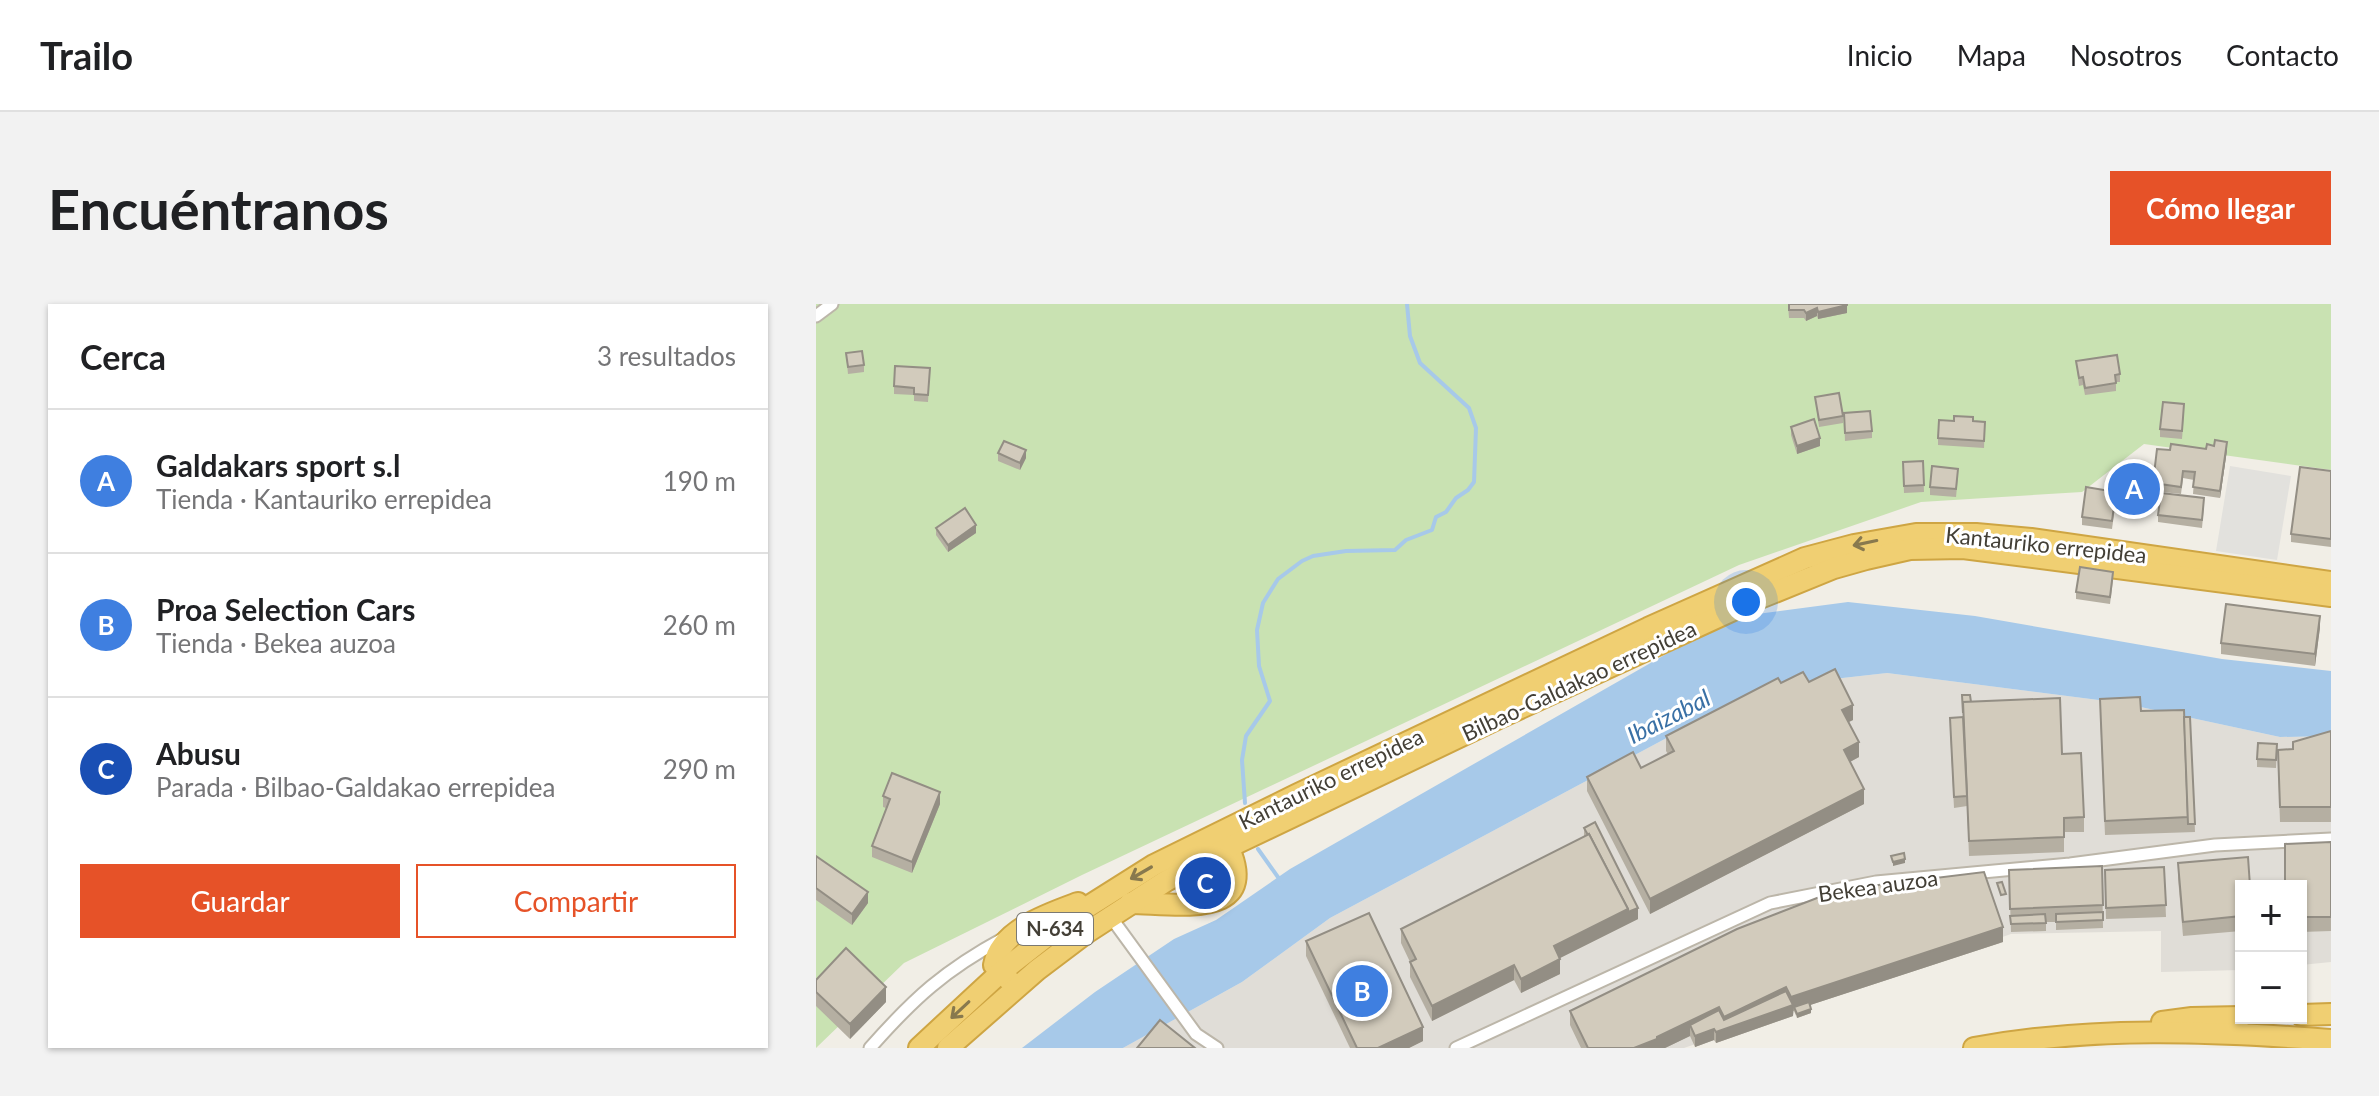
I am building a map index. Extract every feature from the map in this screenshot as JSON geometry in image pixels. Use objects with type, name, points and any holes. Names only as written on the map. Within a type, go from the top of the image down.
[{"type":"highway","name":"Kantauriko errepidea","points":[[997,968],[1154,865],[1225,840],[1648,628],[1805,558],[1916,534],[1976,534],[2031,539],[2331,582]]},
{"type":"highway","name":"Bilbao-Galdakao errepidea","points":[[948,1048],[1016,988],[1110,916],[1225,840],[1740,606],[1834,568],[1910,549],[1963,548],[2331,596]]},
{"type":"highway","points":[[1130,903],[1189,905],[1223,899],[1231,890],[1237,867],[1225,840]]},
{"type":"highway","points":[[1016,988],[997,968],[996,952],[1001,944],[1060,909],[1112,890]]},
{"type":"highway","name":"N-634","points":[[919,1048],[997,968]]},
{"type":"highway","points":[[2307,1015],[2331,1014]]},
{"type":"highway","points":[[1974,1048],[2192,1018],[2235,1017]]},
{"type":"highway","points":[[2071,1035],[2237,1033],[2331,1040]]},
{"type":"street","points":[[816,316],[832,304]]},
{"type":"street","name":"Bekea auzoa","points":[[1456,1048],[1770,903],[1876,882],[2070,864],[2215,845],[2331,839]]},
{"type":"street","points":[[1110,916],[1196,1034],[1217,1048]]},
{"type":"street","points":[[870,1048],[925,989],[965,960],[1017,932]]},
{"type":"street","points":[[965,960],[976,960],[997,968]]},
{"type":"shaded area","points":[[2230,466],[2291,476],[2277,560],[2216,551]]},
{"type":"shaded area","points":[[1887,673],[2122,703],[2280,737],[2331,736],[2331,962],[2307,964],[2307,880],[2235,880],[2235,970],[2161,972],[2161,931],[2011,934],[1684,1048],[1123,1048],[1242,982],[1330,918],[1762,687]]},
{"type":"green space","points":[[816,304],[2331,304],[2331,470],[2144,444],[2082,492],[1921,502],[1739,565],[1082,875],[904,963],[816,1048]]},
{"type":"water","name":"Ibaizabal","points":[[1848,602],[1975,616],[2222,659],[2331,671],[2331,736],[2280,737],[2122,703],[1887,673],[1762,687],[1330,918],[1242,982],[1123,1048],[1022,1048],[1095,992],[1174,939],[1216,920],[1290,869],[1703,633],[1757,614]]},
{"type":"building","points":[[1789,304],[1847,305],[1818,312],[1817,308],[1806,313],[1804,310],[1789,310]]},
{"type":"building","points":[[862,351],[864,365],[848,367],[846,353]]},
{"type":"building","points":[[2117,355],[2120,374],[2115,375],[2116,383],[2085,388],[2083,377],[2079,378],[2076,361]]},
{"type":"building","points":[[895,366],[930,368],[928,395],[914,394],[914,388],[894,386]]},
{"type":"building","points":[[1839,393],[1843,416],[1819,420],[1815,397]]},
{"type":"building","points":[[2163,402],[2184,404],[2182,431],[2160,429]]},
{"type":"building","points":[[1870,411],[1872,431],[1845,433],[1844,413]]},
{"type":"building","points":[[1954,416],[1973,417],[1973,421],[1985,422],[1984,441],[1938,438],[1939,420],[1954,421]]},
{"type":"building","points":[[1814,419],[1820,438],[1797,446],[1791,427]]},
{"type":"building","points":[[2215,440],[2227,442],[2220,491],[2193,487],[2195,472],[2183,471],[2181,487],[2153,483],[2157,449],[2170,450],[2171,444],[2206,449],[2207,444],[2214,446]]},
{"type":"building","points":[[1004,441],[1026,450],[1020,463],[998,453]]},
{"type":"building","points":[[1923,461],[1924,485],[1904,486],[1903,462]]},
{"type":"building","points":[[1932,466],[1958,469],[1956,489],[1930,487]]},
{"type":"building","points":[[2123,467],[2146,467],[2145,496],[2123,495]]},
{"type":"building","points":[[2300,467],[2331,471],[2331,539],[2291,534]]},
{"type":"building","points":[[2086,487],[2116,492],[2112,521],[2082,517]]},
{"type":"building","points":[[2161,493],[2204,498],[2202,520],[2158,515]]},
{"type":"building","points":[[965,508],[976,525],[948,545],[936,528]]},
{"type":"building","points":[[2080,567],[2113,572],[2110,597],[2076,592]]},
{"type":"building","points":[[2226,604],[2320,616],[2315,654],[2221,643]]},
{"type":"building","points":[[1835,669],[1853,705],[1842,710],[1859,742],[1844,750],[1864,789],[1650,899],[1587,777],[1633,752],[1641,768],[1674,751],[1666,736],[1778,678],[1781,683],[1803,672],[1809,682]]},
{"type":"building","points":[[1962,695],[1970,695],[1971,702],[1963,702],[1963,713]]},
{"type":"building","points":[[2140,697],[2141,711],[2184,710],[2188,817],[2105,821],[2100,699]]},
{"type":"building","points":[[2060,698],[2062,754],[2081,753],[2084,817],[2064,818],[2064,837],[1969,841],[1963,702]]},
{"type":"building","points":[[1963,717],[1967,796],[1954,797],[1950,718]]},
{"type":"building","points":[[2184,717],[2190,717],[2195,824],[2188,824]]},
{"type":"building","points":[[2331,731],[2331,807],[2280,807],[2278,750],[2293,749],[2293,742]]},
{"type":"building","points":[[2258,743],[2277,744],[2276,760],[2257,759]]},
{"type":"building","points":[[892,773],[940,792],[912,862],[872,846],[890,799],[883,796]]},
{"type":"building","points":[[1595,822],[1638,908],[1628,912],[1584,828]]},
{"type":"building","points":[[1589,834],[1628,909],[1554,946],[1560,959],[1521,979],[1514,965],[1432,1006],[1410,962],[1416,959],[1401,929]]},
{"type":"building","points":[[2331,842],[2331,917],[2307,917],[2307,880],[2285,880],[2285,844]]},
{"type":"building","points":[[1904,853],[1905,859],[1893,862],[1891,856]]},
{"type":"building","points":[[816,856],[868,892],[852,914],[816,888]]},
{"type":"building","points":[[2248,857],[2250,880],[2235,880],[2235,917],[2183,922],[2178,863]]},
{"type":"building","points":[[2102,866],[2103,905],[2010,909],[2009,870]]},
{"type":"building","points":[[2164,867],[2166,905],[2106,908],[2105,870]]},
{"type":"building","points":[[1984,872],[2003,927],[1791,997],[1786,987],[1724,1017],[1719,1007],[1634,1048],[1588,1048],[1570,1011],[1737,929],[1817,898],[1862,887]]},
{"type":"building","points":[[2002,882],[2006,894],[2001,895],[1997,883]]},
{"type":"building","points":[[2103,912],[2103,920],[2056,922],[2056,914]]},
{"type":"building","points":[[1369,913],[1423,1027],[1378,1048],[1357,1048],[1306,941]]},
{"type":"building","points":[[2045,914],[2046,923],[2011,924],[2010,916]]},
{"type":"building","points":[[846,948],[886,987],[850,1024],[816,992],[816,980]]},
{"type":"building","points":[[1786,991],[1793,1005],[1716,1032],[1714,1029],[1695,1036],[1690,1025],[1719,1010],[1724,1020]]},
{"type":"building","points":[[1809,1002],[1811,1009],[1797,1014],[1794,1007]]},
{"type":"building","points":[[1160,1020],[1195,1048],[1137,1048]]},
{"type":"waterway","points":[[1245,803],[1242,760],[1246,736],[1270,701],[1259,666],[1257,630],[1263,603],[1278,579],[1313,556],[1346,551],[1395,550],[1406,540],[1432,530],[1436,517],[1446,512],[1474,482],[1476,428],[1469,408],[1420,363],[1410,336],[1407,304]]},
{"type":"waterway","points":[[1258,849],[1280,880]]},
{"type":"place","name":"Galdakars sport s.l","points":[[2134,489]]},
{"type":"place","name":"Abusu","points":[[1205,883]]},
{"type":"place","name":"Proa Selection Cars","points":[[1362,991]]}]
